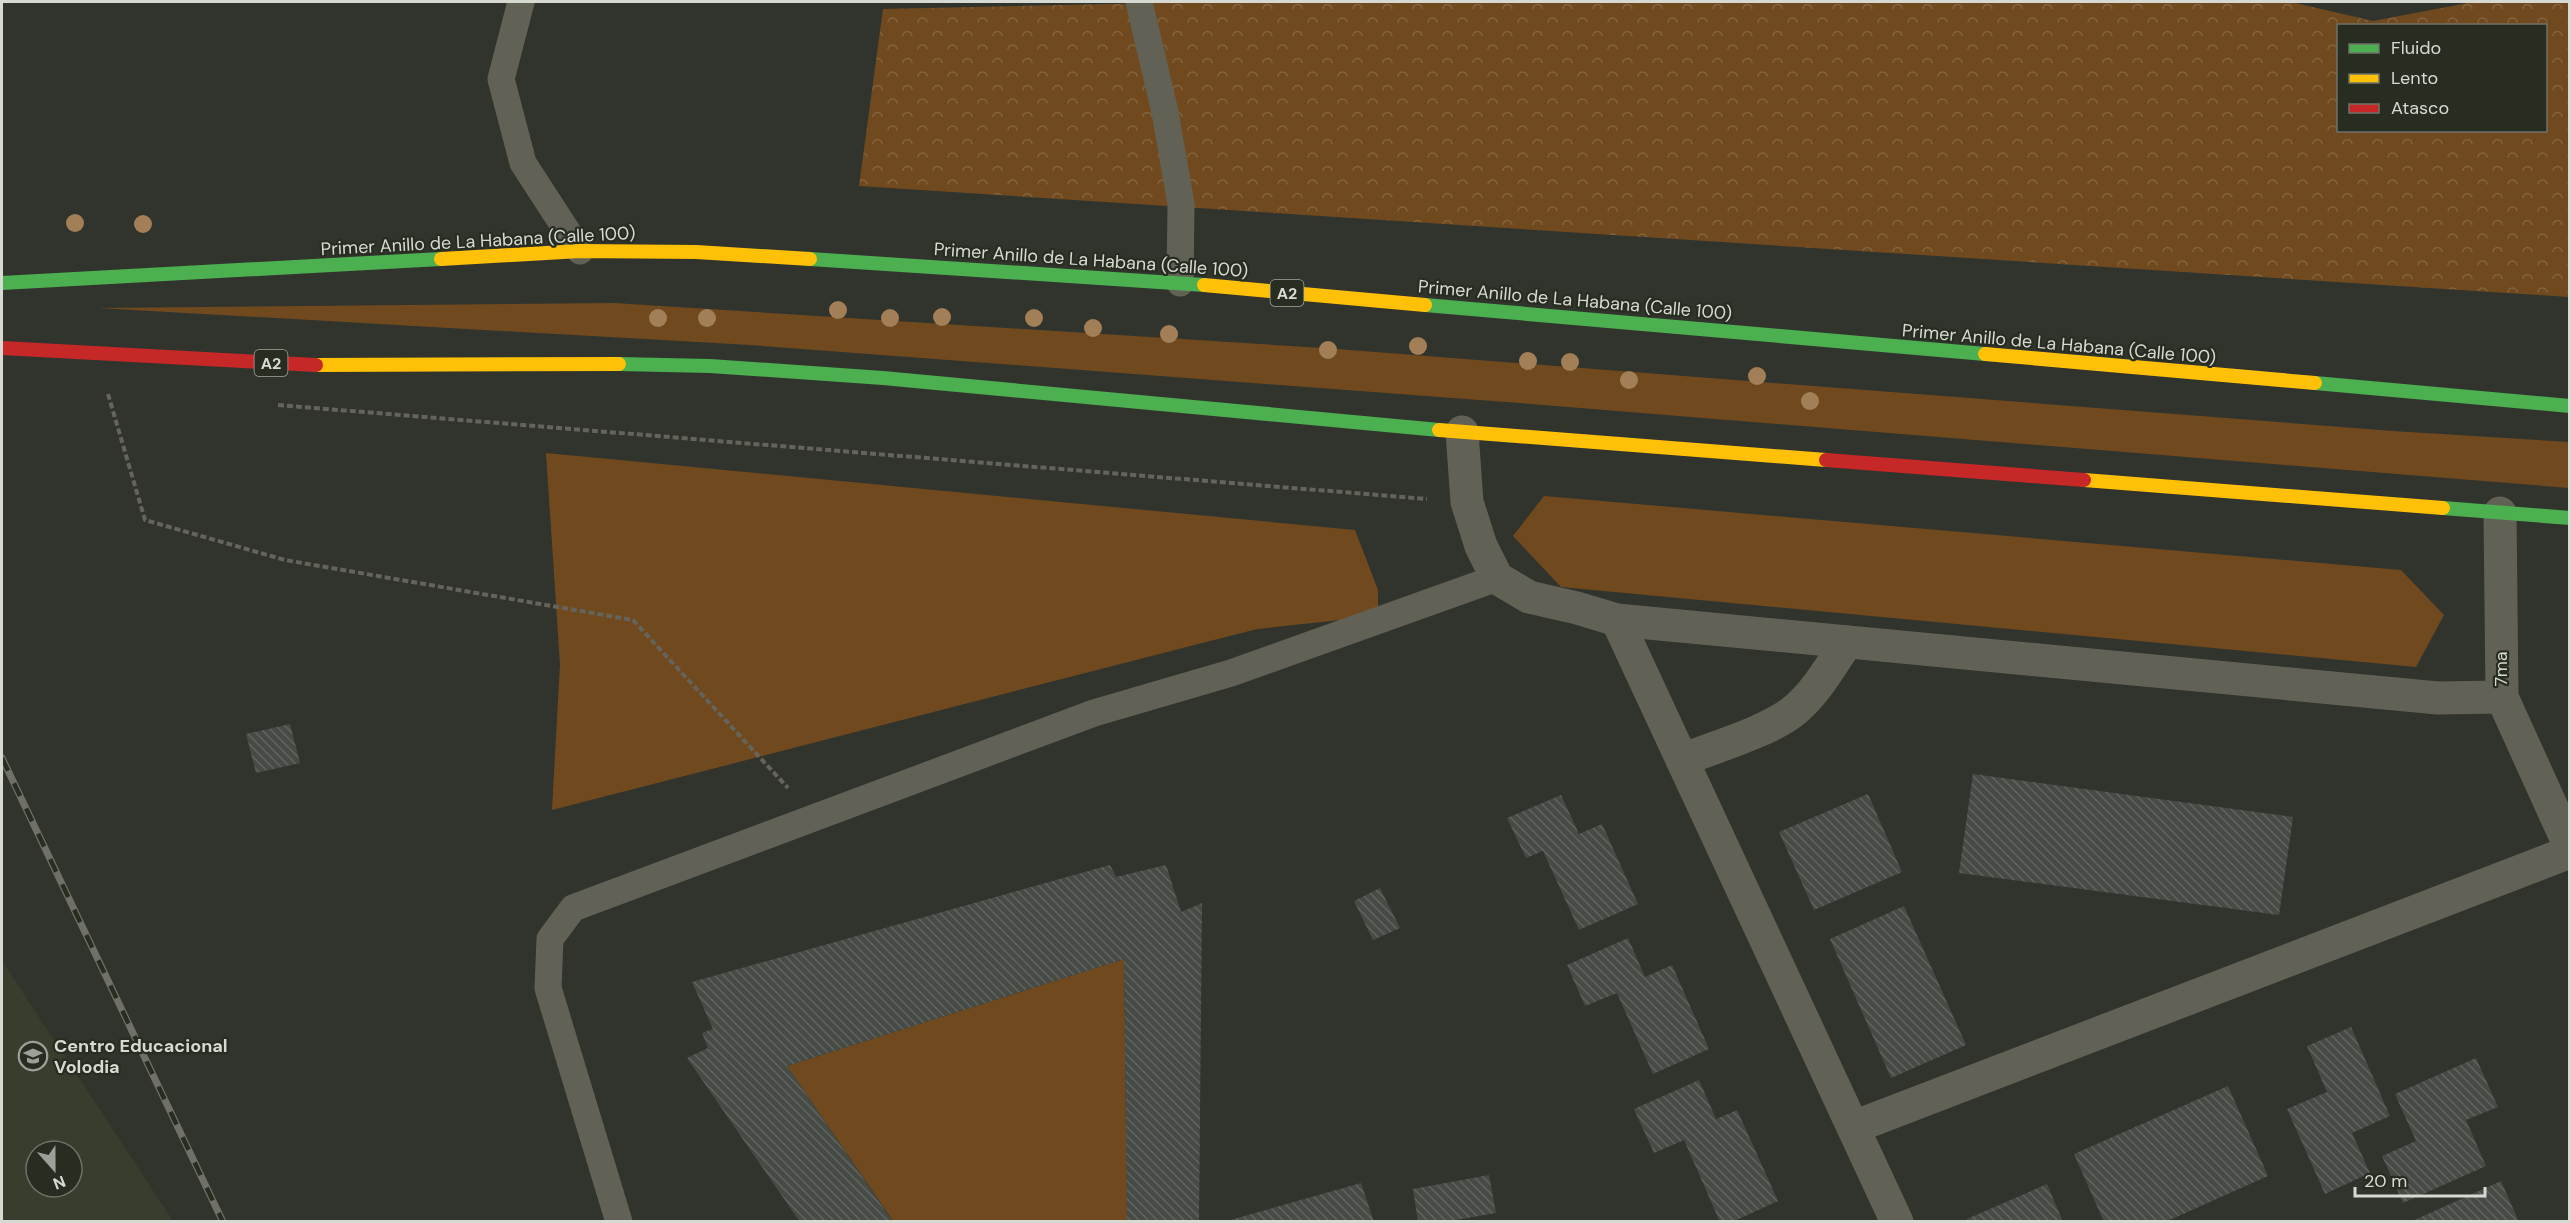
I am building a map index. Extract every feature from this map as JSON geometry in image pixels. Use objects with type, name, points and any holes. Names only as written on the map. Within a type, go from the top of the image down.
[{"type":"highway","name":"Primer Anillo de La Habana (Calle 100)","points":[[2,283],[580,251],[696,252],[1180,283],[2570,406]]},
{"type":"highway","name":"A2","points":[[2,348],[319,365],[542,363],[710,366],[883,378],[1462,432],[2570,518]]},
{"type":"street","points":[[1462,432],[1467,502],[1481,546],[1497,578],[1529,597],[1617,620],[2438,698],[2502,697]]},
{"type":"street","name":"7ma","points":[[2500,513],[2502,697],[2570,847]]},
{"type":"street","points":[[1617,620],[1897,1221]]},
{"type":"street","points":[[1682,760],[1769,725],[1795,710],[1814,692],[1847,642]]},
{"type":"street","points":[[1854,1127],[2570,852]]},
{"type":"lane","points":[[521,2],[501,80],[523,163],[580,251]]},
{"type":"lane","points":[[1139,2],[1165,112],[1181,204],[1180,283]]},
{"type":"lane","points":[[619,1221],[548,988],[550,939],[573,908],[1094,713],[1231,673],[1497,578]]},
{"type":"path","points":[[119,392],[107,391],[145,520],[285,560],[633,620],[815,817]]},
{"type":"path","points":[[274,405],[1467,502]]},
{"type":"shaded area","name":"Centro Educacional Volodia","points":[[2,961],[173,1221],[2,1221]]},
{"type":"green space","points":[[1205,2],[2291,2],[2373,21],[2473,2],[2569,2],[2569,297],[859,186],[883,9]]},
{"type":"green space","points":[[614,303],[1337,349],[2393,431],[2569,442],[2569,488],[1531,404],[750,345],[98,308]]},
{"type":"green space","points":[[546,453],[1355,530],[1378,590],[1378,616],[1257,629],[552,810],[560,664]]},
{"type":"green space","points":[[1544,496],[2401,570],[2444,615],[2416,667],[1561,587],[1513,536]]},
{"type":"green space","points":[[1124,959],[1127,1221],[893,1221],[787,1066]]},
{"type":"building","points":[[290,724],[300,763],[256,773],[246,734]]},
{"type":"building","points":[[1973,774],[2293,817],[2279,915],[1959,873]]},
{"type":"building","points":[[1868,794],[1902,872],[1814,910],[1779,832]]},
{"type":"building","points":[[1561,795],[1579,834],[1602,824],[1638,904],[1579,930],[1543,851],[1526,858],[1507,818]]},
{"type":"building","points":[[1110,865],[1116,877],[1166,865],[1181,912],[1202,903],[1199,1222],[1127,1222],[1124,959],[787,1066],[893,1222],[800,1222],[687,1058],[708,1048],[702,1033],[713,1029],[692,982]]},
{"type":"building","points":[[1380,888],[1400,928],[1373,940],[1354,901]]},
{"type":"building","points":[[1904,906],[1966,1045],[1891,1078],[1830,939]]},
{"type":"building","points":[[1628,938],[1645,977],[1672,965],[1709,1049],[1653,1074],[1617,993],[1585,1006],[1567,965]]},
{"type":"building","points":[[2351,1027],[2390,1116],[2352,1133],[2370,1173],[2325,1194],[2287,1109],[2327,1092],[2307,1046]]},
{"type":"building","points":[[2476,1058],[2498,1107],[2466,1120],[2486,1166],[2403,1203],[2382,1156],[2416,1141],[2395,1094]]},
{"type":"building","points":[[1699,1080],[1716,1119],[1737,1110],[1778,1201],[1732,1222],[1720,1222],[1684,1140],[1654,1153],[1634,1109]]},
{"type":"building","points":[[2228,1086],[2268,1176],[2165,1222],[2104,1222],[2074,1154]]},
{"type":"building","points":[[1489,1175],[1496,1213],[1444,1222],[1418,1222],[1413,1189]]},
{"type":"building","points":[[2501,1181],[2519,1222],[2410,1222]]},
{"type":"building","points":[[1361,1183],[1374,1222],[1227,1222],[1227,1221]]},
{"type":"building","points":[[2047,1184],[2063,1222],[1968,1222],[1967,1219]]},
{"type":"railway","points":[[2,758],[223,1222]]},
{"type":"traffic: fast","points":[[2,283],[441,259]]},
{"type":"traffic: fast","points":[[810,259],[1204,285]]},
{"type":"traffic: fast","points":[[1425,305],[1985,354]]},
{"type":"traffic: fast","points":[[619,364],[710,366],[883,378],[1439,430]]},
{"type":"traffic: fast","points":[[2315,383],[2570,406]]},
{"type":"traffic: fast","points":[[2443,508],[2570,518]]},
{"type":"traffic: slow","points":[[441,259],[580,251],[696,252],[810,259]]},
{"type":"traffic: slow","points":[[1204,285],[1425,305]]},
{"type":"traffic: slow","points":[[1985,354],[2315,383]]},
{"type":"traffic: slow","points":[[316,365],[619,364]]},
{"type":"traffic: slow","points":[[1439,430],[1826,460]]},
{"type":"traffic: slow","points":[[2084,480],[2443,508]]},
{"type":"traffic: jam","points":[[2,348],[316,365]]},
{"type":"traffic: jam","points":[[1826,460],[2084,480]]},
{"type":"place","name":"Centro Educacional Volodia","points":[[33,1056]]}]
